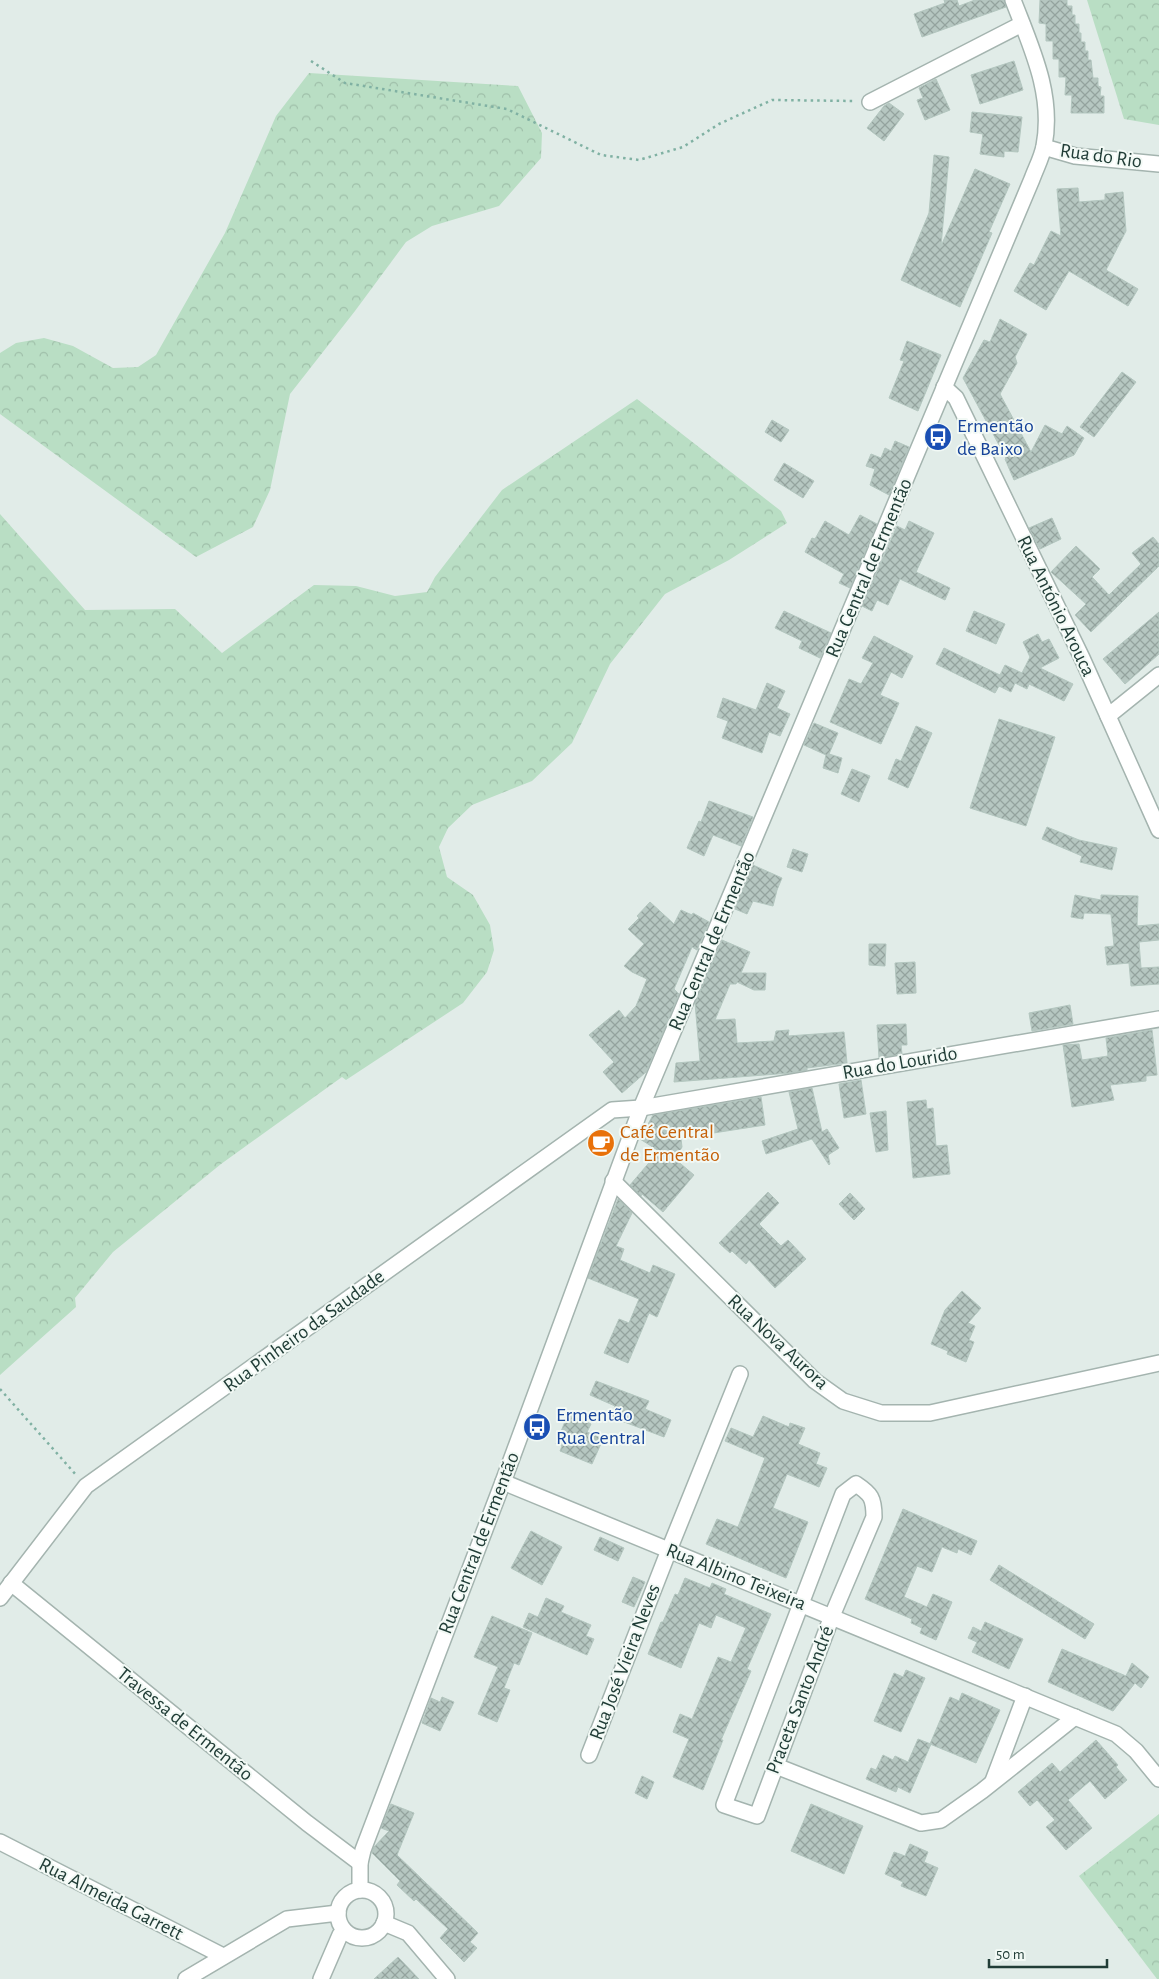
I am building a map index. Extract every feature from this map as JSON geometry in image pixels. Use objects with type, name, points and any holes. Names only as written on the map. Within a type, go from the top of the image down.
[{"type":"street","name":"Rua Central de Ermentão","points":[[360,1890],[360,1863],[370,1832],[503,1482],[641,1108],[1044,147],[1047,115],[1041,75],[1013,0]]},
{"type":"street","points":[[870,102],[1022,24]]},
{"type":"street","name":"Rua do Rio","points":[[1044,147],[1075,156],[1159,164]]},
{"type":"street","name":"Rua António Arouca","points":[[944,388],[956,398],[1108,716],[1159,830]]},
{"type":"street","points":[[1108,716],[1159,675]]},
{"type":"street","name":"Rua do Lourido","points":[[641,1108],[1159,1019]]},
{"type":"street","name":"Rua Pinheiro da Saudade","points":[[0,1598],[86,1486],[612,1110],[641,1108]]},
{"type":"street","name":"Rua Nova Aurora","points":[[613,1182],[815,1381],[843,1401],[881,1413],[930,1413],[1159,1363]]},
{"type":"street","name":"Rua José Vieira Neves","points":[[589,1755],[740,1374]]},
{"type":"street","name":"Rua Albino Teixeira","points":[[503,1482],[1116,1734],[1136,1751],[1159,1779]]},
{"type":"street","name":"Praceta Santo André","points":[[856,1484],[869,1492],[874,1504],[874,1517],[832,1616],[757,1816],[724,1806],[843,1494],[856,1484]]},
{"type":"street","name":"Travessa de Ermentão","points":[[12,1583],[360,1863]]},
{"type":"street","points":[[993,1782],[1025,1696]]},
{"type":"street","points":[[776,1766],[921,1823],[941,1820],[993,1782],[1075,1717]]},
{"type":"street","name":"Rua Almeida Garrett","points":[[0,1842],[223,1956]]},
{"type":"street","points":[[360,1890],[367,1890],[376,1894],[382,1900],[386,1910],[382,1928],[375,1935],[359,1939],[350,1936],[344,1931],[338,1921],[338,1913],[341,1901],[349,1893],[360,1890]]},
{"type":"street","points":[[186,1979],[287,1919],[338,1913]]},
{"type":"street","points":[[384,1923],[408,1932],[447,1979]]},
{"type":"street","points":[[321,1979],[340,1935],[344,1931]]},
{"type":"path","points":[[311,61],[345,82],[507,109],[601,155],[639,160],[682,147],[719,124],[772,100],[870,102]]},
{"type":"path","points":[[0,1389],[86,1486]]},
{"type":"green space","points":[[1087,0],[1159,0],[1159,125],[1124,119]]},
{"type":"green space","points":[[309,73],[518,86],[542,133],[541,158],[499,206],[432,226],[406,242],[290,394],[270,490],[253,527],[196,557],[0,414],[0,353],[16,343],[44,338],[73,346],[113,368],[138,367],[156,355],[225,233],[276,116]]},
{"type":"green space","points":[[637,399],[781,511],[787,523],[729,560],[665,594],[610,664],[572,743],[532,781],[472,805],[448,828],[439,847],[447,877],[473,895],[490,925],[494,950],[487,972],[463,1003],[346,1080],[342,1077],[221,1164],[113,1252],[75,1298],[76,1307],[0,1375],[0,514],[85,610],[175,609],[222,653],[314,585],[356,586],[395,596],[427,592],[435,577],[502,490]]},
{"type":"green space","points":[[1159,1814],[1159,1979],[1157,1979],[1079,1876]]},
{"type":"building","points":[[944,0],[957,0],[959,6],[975,0],[1004,0],[1006,7],[922,37],[914,14],[945,3]]},
{"type":"building","points":[[1040,0],[1067,0],[1067,6],[1072,6],[1075,24],[1079,24],[1081,42],[1085,42],[1088,60],[1091,60],[1093,78],[1098,78],[1098,86],[1101,87],[1100,96],[1104,96],[1104,113],[1071,113],[1072,95],[1065,95],[1066,77],[1059,77],[1059,59],[1053,59],[1053,41],[1046,41],[1046,24],[1039,23]]},
{"type":"building","points":[[1014,61],[1023,90],[980,104],[971,75]]},
{"type":"building","points":[[936,79],[950,110],[925,120],[917,100],[923,98],[919,88]]},
{"type":"building","points":[[889,103],[904,114],[884,141],[867,128],[884,106]]},
{"type":"building","points":[[972,112],[1022,117],[1018,152],[1004,151],[1004,157],[980,154],[983,134],[970,132]]},
{"type":"building","points":[[934,155],[949,157],[941,246],[975,169],[1010,184],[989,232],[992,233],[960,307],[901,280],[929,213]]},
{"type":"building","points":[[1078,188],[1079,202],[1105,200],[1105,194],[1123,192],[1126,231],[1106,270],[1138,289],[1128,306],[1069,271],[1046,310],[1014,291],[1030,263],[1034,265],[1051,231],[1061,236],[1057,189]]},
{"type":"building","points":[[1000,319],[1027,334],[1015,357],[1017,363],[1000,394],[1031,452],[1045,425],[1062,434],[1067,426],[1084,438],[1074,455],[1014,480],[1006,458],[963,378],[984,340],[990,342]]},
{"type":"building","points":[[907,341],[941,355],[918,411],[889,398],[904,361],[900,360]]},
{"type":"building","points":[[1122,372],[1136,382],[1094,437],[1080,427]]},
{"type":"building","points":[[772,420],[789,430],[781,442],[765,432]]},
{"type":"building","points":[[895,441],[909,447],[889,495],[870,485],[875,469],[866,466],[871,454],[881,458],[885,448],[891,451]]},
{"type":"building","points":[[784,463],[814,481],[803,498],[774,480]]},
{"type":"building","points":[[860,515],[877,524],[850,588],[839,583],[844,574],[805,552],[812,538],[815,539],[825,521],[849,535]]},
{"type":"building","points":[[1052,518],[1061,539],[1040,549],[1029,528]]},
{"type":"building","points":[[909,521],[934,533],[916,572],[950,588],[945,600],[900,579],[888,605],[877,600],[872,611],[862,606],[897,526],[905,530]]},
{"type":"building","points":[[1153,537],[1159,544],[1159,566],[1091,632],[1075,615],[1086,604],[1051,572],[1076,546],[1100,569],[1092,577],[1109,595],[1141,564],[1132,553]]},
{"type":"building","points":[[784,611],[831,633],[820,658],[799,648],[802,641],[775,628]]},
{"type":"building","points":[[974,611],[1005,624],[996,644],[966,631]]},
{"type":"building","points":[[1159,612],[1159,654],[1125,684],[1103,659]]},
{"type":"building","points":[[1038,634],[1042,642],[1049,639],[1059,658],[1040,668],[1073,684],[1064,701],[1029,684],[1027,689],[1015,683],[1011,692],[999,686],[995,693],[936,664],[944,648],[1000,675],[1005,665],[1022,673],[1030,657],[1023,642]]},
{"type":"building","points":[[874,636],[913,656],[902,678],[891,672],[880,695],[899,703],[881,744],[830,722],[849,679],[861,684],[873,663],[862,658]]},
{"type":"building","points":[[767,683],[785,691],[777,708],[790,714],[780,736],[769,732],[762,753],[722,738],[728,721],[717,717],[723,698],[756,710]]},
{"type":"building","points":[[999,719],[1055,737],[1026,826],[970,808]]},
{"type":"building","points":[[814,723],[838,733],[829,754],[842,758],[838,773],[823,768],[826,755],[804,745]]},
{"type":"building","points":[[916,726],[932,733],[908,788],[888,779],[896,759],[901,761]]},
{"type":"building","points":[[852,769],[870,776],[859,802],[841,794]]},
{"type":"building","points":[[709,801],[753,817],[741,846],[713,835],[704,856],[687,848],[699,821],[701,822]]},
{"type":"building","points":[[1047,827],[1079,840],[1117,848],[1112,870],[1080,862],[1082,856],[1042,839]]},
{"type":"building","points":[[793,849],[808,854],[802,872],[787,867]]},
{"type":"building","points":[[753,865],[782,878],[773,906],[753,901],[747,914],[735,909]]},
{"type":"building","points":[[1075,895],[1101,900],[1101,895],[1138,896],[1137,926],[1159,924],[1159,940],[1139,942],[1141,968],[1159,967],[1159,984],[1131,986],[1129,963],[1107,965],[1105,947],[1114,946],[1111,914],[1084,913],[1083,919],[1071,917]]},
{"type":"building","points":[[650,902],[674,924],[681,910],[692,915],[693,913],[709,922],[697,950],[692,947],[674,989],[679,994],[646,1072],[622,1093],[603,1072],[614,1062],[589,1035],[619,1010],[625,1018],[636,1006],[647,979],[624,966],[644,944],[628,929],[639,918],[637,916]]},
{"type":"building","points":[[722,940],[750,952],[741,973],[766,973],[765,990],[754,990],[737,982],[736,984],[730,984],[715,1020],[735,1019],[737,1043],[774,1041],[776,1031],[789,1030],[788,1036],[844,1032],[847,1063],[807,1068],[807,1070],[790,1073],[674,1082],[676,1063],[700,1061],[695,1003]]},
{"type":"building","points":[[869,944],[886,944],[885,966],[869,965]]},
{"type":"building","points":[[915,962],[916,993],[897,994],[895,963]]},
{"type":"building","points":[[1070,1005],[1073,1024],[1032,1031],[1029,1013]]},
{"type":"building","points":[[906,1024],[907,1045],[901,1045],[902,1054],[879,1058],[877,1025]]},
{"type":"building","points":[[1152,1030],[1157,1075],[1146,1076],[1146,1081],[1110,1085],[1114,1100],[1072,1107],[1063,1045],[1079,1044],[1082,1060],[1108,1056],[1106,1038]]},
{"type":"building","points":[[861,1080],[866,1114],[844,1118],[839,1084]]},
{"type":"building","points":[[812,1088],[822,1132],[827,1129],[839,1148],[828,1155],[830,1164],[812,1139],[766,1154],[762,1141],[798,1129],[789,1092]]},
{"type":"building","points":[[761,1097],[765,1125],[707,1134],[706,1127],[680,1131],[682,1147],[675,1159],[694,1175],[663,1212],[642,1194],[641,1196],[630,1185],[659,1151],[640,1139],[653,1115]]},
{"type":"building","points":[[926,1100],[927,1109],[933,1108],[936,1146],[947,1145],[950,1174],[913,1178],[907,1102]]},
{"type":"building","points":[[886,1111],[888,1150],[876,1152],[870,1113]]},
{"type":"building","points":[[768,1192],[779,1203],[759,1224],[781,1246],[788,1240],[806,1259],[775,1288],[749,1260],[746,1264],[732,1251],[730,1253],[719,1243]]},
{"type":"building","points":[[850,1193],[865,1209],[854,1220],[839,1204]]},
{"type":"building","points":[[618,1199],[632,1213],[616,1246],[624,1249],[620,1260],[650,1273],[653,1265],[675,1274],[657,1317],[649,1313],[628,1363],[604,1353],[619,1319],[629,1323],[639,1299],[588,1278]]},
{"type":"building","points":[[962,1291],[981,1308],[968,1323],[975,1326],[969,1340],[974,1342],[966,1362],[947,1354],[948,1351],[931,1344],[945,1310]]},
{"type":"building","points":[[596,1381],[649,1401],[645,1409],[671,1420],[664,1437],[611,1417],[615,1406],[590,1395]]},
{"type":"building","points":[[568,1414],[591,1424],[587,1432],[603,1439],[592,1464],[560,1451],[562,1446],[556,1444]]},
{"type":"building","points":[[763,1416],[789,1427],[790,1423],[805,1428],[798,1444],[820,1453],[816,1464],[827,1468],[819,1487],[787,1474],[773,1508],[808,1522],[786,1578],[706,1544],[717,1519],[738,1527],[765,1458],[725,1441],[731,1428],[753,1437]]},
{"type":"building","points":[[903,1509],[977,1541],[971,1555],[958,1549],[957,1553],[942,1547],[932,1572],[917,1566],[904,1597],[927,1607],[933,1594],[952,1602],[936,1640],[920,1633],[922,1628],[911,1623],[912,1619],[865,1599]]},
{"type":"building","points":[[531,1531],[562,1547],[542,1585],[511,1568]]},
{"type":"building","points":[[600,1537],[624,1548],[618,1561],[594,1550]]},
{"type":"building","points":[[999,1565],[1094,1624],[1085,1639],[990,1580]]},
{"type":"building","points":[[633,1577],[645,1582],[634,1607],[622,1602]]},
{"type":"building","points":[[685,1578],[710,1588],[712,1583],[726,1589],[724,1594],[771,1614],[747,1669],[751,1671],[721,1740],[723,1740],[703,1790],[673,1777],[689,1739],[673,1732],[680,1714],[692,1719],[718,1657],[731,1662],[746,1628],[716,1615],[711,1628],[699,1623],[681,1668],[648,1654],[661,1622],[663,1622],[675,1594],[678,1595]]},
{"type":"building","points":[[546,1598],[564,1606],[561,1612],[591,1625],[586,1636],[594,1639],[587,1655],[523,1627],[529,1613],[538,1617]]},
{"type":"building","points":[[492,1616],[532,1633],[519,1665],[514,1663],[504,1688],[510,1690],[497,1722],[478,1714],[498,1667],[474,1657]]},
{"type":"building","points":[[985,1622],[1023,1639],[1009,1669],[972,1652],[977,1642],[968,1638],[973,1627],[981,1631]]},
{"type":"building","points":[[1062,1649],[1126,1676],[1132,1663],[1149,1677],[1141,1688],[1135,1683],[1113,1711],[1048,1682]]},
{"type":"building","points":[[906,1670],[925,1678],[901,1732],[874,1721],[894,1673],[903,1677]]},
{"type":"building","points":[[962,1693],[1000,1710],[976,1763],[930,1744],[950,1697],[959,1701]]},
{"type":"building","points":[[442,1697],[454,1702],[440,1731],[422,1723],[431,1698],[440,1702]]},
{"type":"building","points":[[918,1739],[931,1744],[910,1793],[898,1787],[896,1792],[866,1779],[871,1768],[876,1770],[883,1755],[893,1760],[895,1756],[908,1762]]},
{"type":"building","points":[[1096,1740],[1118,1765],[1116,1767],[1127,1780],[1105,1799],[1090,1781],[1068,1800],[1092,1828],[1066,1850],[1046,1827],[1055,1820],[1037,1800],[1030,1806],[1018,1792],[1052,1763],[1060,1772]]},
{"type":"building","points":[[642,1776],[654,1782],[647,1799],[635,1793]]},
{"type":"building","points":[[391,1804],[414,1813],[397,1855],[478,1933],[470,1942],[477,1948],[464,1962],[440,1938],[448,1929],[416,1899],[414,1901],[397,1885],[400,1881],[372,1853],[374,1847],[389,1831],[381,1828]]},
{"type":"building","points":[[811,1804],[863,1826],[844,1874],[791,1851]]},
{"type":"building","points":[[910,1844],[928,1852],[924,1862],[938,1868],[926,1896],[901,1886],[903,1882],[885,1874],[894,1852],[905,1856]]},
{"type":"building","points":[[398,1957],[419,1979],[374,1979]]},
{"type":"place","name":"Ermentão de Baixo","points":[[938,437]]},
{"type":"place","name":"Café Central de Ermentão","points":[[601,1143]]},
{"type":"place","name":"Ermentão Rua Central","points":[[537,1427]]}]
